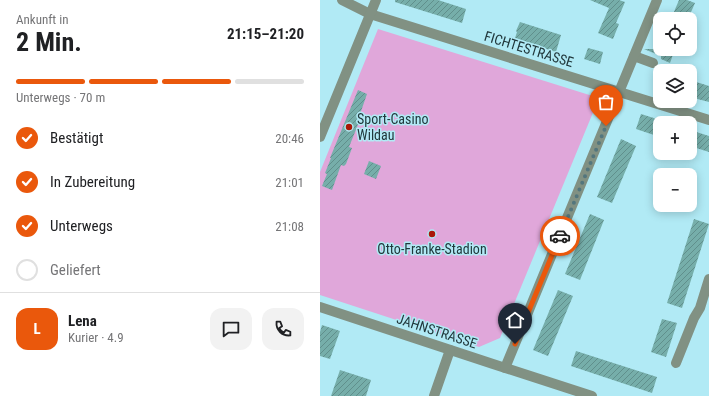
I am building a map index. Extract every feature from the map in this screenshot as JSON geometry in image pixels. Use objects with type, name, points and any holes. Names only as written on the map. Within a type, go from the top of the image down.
[{"type":"street","name":"FICHTESTRASSE","points":[[342,0],[370,14],[709,120]]},
{"type":"street","points":[[320,136],[376,0]]},
{"type":"street","points":[[505,368],[658,0]]},
{"type":"street","points":[[634,56],[653,63]]},
{"type":"street","points":[[676,363],[694,318],[700,308],[709,279]]},
{"type":"street","name":"JAHNSTRASSE","points":[[320,307],[592,396]]},
{"type":"street","points":[[434,396],[450,350]]},
{"type":"shaded area","name":"Otto-Franke-Stadion","points":[[378,29],[599,98],[500,338],[479,347],[320,295],[320,172]]},
{"type":"building","points":[[395,0],[438,0],[466,9],[462,23],[395,2]]},
{"type":"building","points":[[590,0],[619,0],[625,2],[616,23],[619,24],[613,39],[598,33],[609,8]]},
{"type":"building","points":[[679,0],[687,0],[695,3],[691,12],[674,12]]},
{"type":"building","points":[[520,22],[561,35],[556,52],[515,38]]},
{"type":"building","points":[[588,48],[603,52],[600,64],[584,59]]},
{"type":"building","points":[[644,49],[653,49],[653,53]]},
{"type":"building","points":[[661,56],[672,56],[670,63],[661,59]]},
{"type":"building","points":[[697,82],[709,86],[709,102],[697,99]]},
{"type":"building","points":[[358,90],[367,94],[359,117],[361,117],[349,147],[352,148],[346,164],[344,166],[341,165],[332,190],[322,186],[327,174],[325,173]]},
{"type":"building","points":[[641,114],[653,118],[653,135],[636,129]]},
{"type":"building","points":[[697,132],[709,136],[709,152],[697,148]]},
{"type":"building","points":[[621,139],[636,146],[612,203],[597,197]]},
{"type":"building","points":[[369,161],[381,166],[376,179],[364,174]]},
{"type":"building","points":[[590,214],[604,220],[580,280],[565,274]]},
{"type":"building","points":[[694,219],[709,224],[682,308],[667,303]]},
{"type":"building","points":[[558,290],[573,296],[548,356],[533,350]]},
{"type":"building","points":[[662,319],[677,323],[666,357],[651,352]]},
{"type":"building","points":[[322,325],[340,331],[330,359],[320,356],[320,332]]},
{"type":"building","points":[[576,351],[657,377],[652,393],[571,366]]},
{"type":"building","points":[[340,370],[371,380],[366,396],[331,396]]},
{"type":"way so far","points":[[560,236],[606,126]]},
{"type":"place","name":"Sport-Casino Wildau","points":[[349,127]]},
{"type":"place","name":"Otto-Franke-Stadion","points":[[432,234]]},
{"type":"route","points":[[515,344],[560,236]]}]
